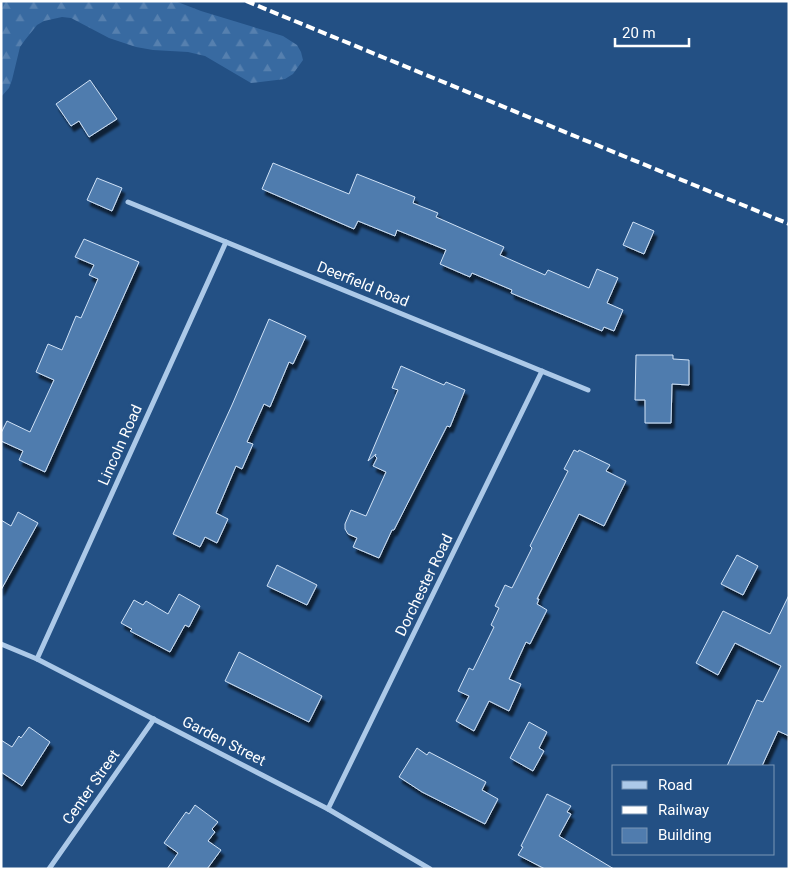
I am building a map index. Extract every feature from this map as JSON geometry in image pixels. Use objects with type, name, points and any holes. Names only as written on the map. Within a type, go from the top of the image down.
[{"type":"street","name":"Deerfield Road","points":[[128,202],[588,390]]},
{"type":"street","name":"Lincoln Road","points":[[37,659],[226,242]]},
{"type":"street","name":"Dorchester Road","points":[[328,809],[542,371]]},
{"type":"street","name":"Garden Street","points":[[1,644],[37,659],[328,809],[426,868]]},
{"type":"street","name":"Center Street","points":[[49,869],[154,719]]},
{"type":"green space","points":[[1,1],[175,1],[283,36],[297,45],[303,60],[293,74],[285,79],[251,83],[205,56],[188,52],[136,47],[109,38],[71,18],[62,17],[44,21],[37,25],[25,40],[20,47],[9,88],[1,97]]},
{"type":"building","points":[[90,80],[117,119],[89,137],[79,121],[71,126],[56,104]]},
{"type":"building","points":[[273,163],[349,194],[357,174],[415,197],[413,203],[438,213],[436,217],[504,247],[500,255],[545,275],[548,270],[589,288],[597,269],[618,278],[607,303],[623,310],[614,331],[604,327],[602,331],[511,293],[512,290],[472,273],[470,277],[440,264],[446,250],[397,230],[395,236],[358,221],[354,229],[262,189]]},
{"type":"building","points":[[97,178],[122,188],[112,211],[87,200]]},
{"type":"building","points":[[633,222],[654,231],[644,254],[623,245]]},
{"type":"building","points":[[84,239],[139,262],[45,472],[19,460],[23,451],[1,441],[1,433],[7,421],[30,432],[54,380],[36,372],[48,344],[62,350],[76,316],[81,318],[98,279],[89,275],[94,265],[75,257]]},
{"type":"building","points":[[269,319],[306,336],[293,364],[289,362],[270,407],[264,404],[247,442],[253,444],[242,469],[236,466],[216,513],[228,519],[217,543],[205,537],[200,547],[173,534]]},
{"type":"building","points":[[636,355],[673,355],[673,359],[689,360],[689,385],[672,384],[671,423],[645,423],[645,400],[635,400]]},
{"type":"building","points":[[401,366],[444,385],[446,382],[465,390],[450,427],[447,426],[379,558],[353,547],[357,538],[348,534],[345,524],[351,510],[366,516],[386,472],[373,466],[377,458],[376,454],[368,461],[398,390],[392,388]]},
{"type":"building","points":[[574,450],[578,452],[579,450],[610,465],[606,471],[626,481],[604,526],[579,514],[537,599],[539,599],[537,604],[547,610],[530,644],[526,642],[509,679],[521,684],[509,711],[489,701],[474,731],[456,721],[469,696],[458,691],[469,668],[473,670],[494,627],[491,625],[499,608],[495,606],[505,585],[512,588],[532,548],[530,546],[568,471],[564,469]]},
{"type":"building","points":[[18,512],[38,523],[1,590],[1,520],[11,526]]},
{"type":"building","points":[[737,555],[758,566],[743,595],[721,584]]},
{"type":"building","points":[[277,565],[317,585],[307,605],[267,586]]},
{"type":"building","points":[[179,594],[200,606],[189,627],[185,625],[170,652],[130,631],[132,629],[121,623],[134,600],[143,605],[146,601],[168,614]]},
{"type":"building","points":[[789,595],[789,736],[778,731],[762,765],[727,765],[757,700],[763,702],[781,666],[735,643],[718,675],[696,663],[723,611],[770,634]]},
{"type":"building","points":[[239,652],[322,696],[309,722],[225,681]]},
{"type":"building","points":[[529,722],[547,732],[539,748],[544,751],[533,771],[510,758]]},
{"type":"building","points":[[29,727],[50,742],[22,786],[1,772],[1,740],[12,747],[19,736],[21,738]]},
{"type":"building","points":[[417,748],[427,755],[429,752],[486,782],[482,790],[498,799],[485,824],[422,792],[399,777]]},
{"type":"building","points":[[547,794],[571,806],[567,812],[571,814],[559,836],[614,869],[545,869],[518,855]]},
{"type":"building","points":[[195,805],[218,822],[212,829],[215,832],[208,841],[221,850],[207,869],[167,869],[178,853],[164,843],[186,812],[189,814]]},
{"type":"railway","points":[[246,1],[789,224]]}]
